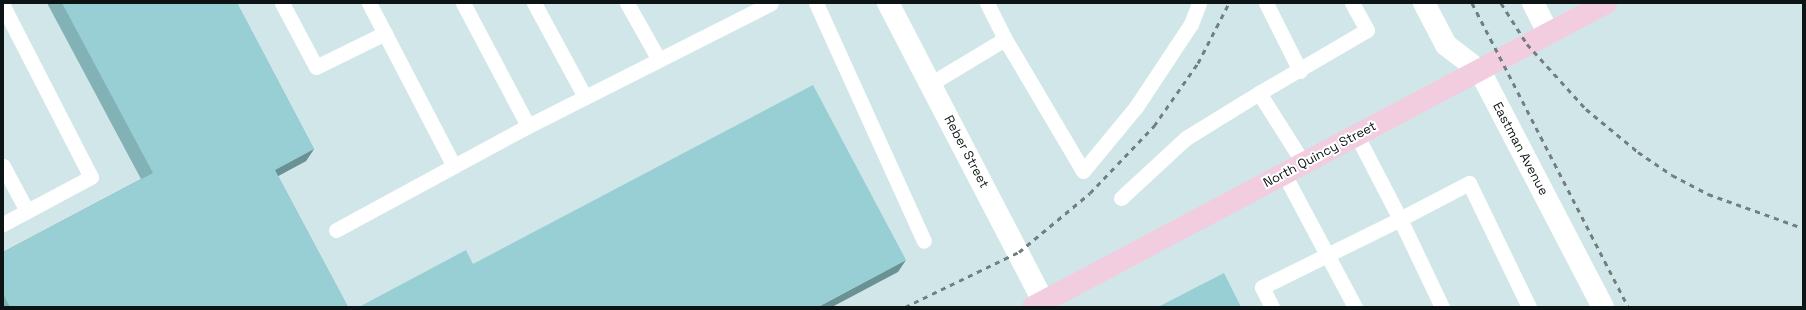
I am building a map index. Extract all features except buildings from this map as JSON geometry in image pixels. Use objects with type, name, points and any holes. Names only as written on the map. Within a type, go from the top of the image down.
[{"type":"street","name":"Reber Street","points":[[888,3],[930,84],[1038,304]]},
{"type":"street","name":"Eastman Avenue","points":[[1424,3],[1446,45],[1480,71],[1603,307]]},
{"type":"street","points":[[1533,3],[1548,33]]},
{"type":"street","name":"North Quincy Street","points":[[1038,304],[1606,3]]},
{"type":"lane","points":[[282,3],[316,67],[385,33]]},
{"type":"lane","points":[[369,3],[454,166]]},
{"type":"lane","points":[[463,3],[528,126]]},
{"type":"lane","points":[[534,3],[585,97]]},
{"type":"lane","points":[[627,3],[659,60]]},
{"type":"lane","points":[[336,230],[528,126],[771,3]]},
{"type":"lane","points":[[816,3],[924,241]]},
{"type":"lane","points":[[987,3],[1005,39],[1083,171],[1136,107],[1190,24],[1199,3]]},
{"type":"lane","points":[[1266,3],[1300,71]]},
{"type":"lane","points":[[1121,198],[1186,138],[1259,93],[1300,71],[1367,30],[1352,3]]},
{"type":"lane","points":[[3,6],[91,177],[3,224]]},
{"type":"lane","points":[[930,84],[1005,39]]},
{"type":"lane","points":[[1259,93],[1304,164]]},
{"type":"lane","points":[[1357,136],[1400,219],[1442,307]]},
{"type":"lane","points":[[3,166],[27,211]]},
{"type":"lane","points":[[1284,174],[1355,307]]},
{"type":"lane","points":[[1272,307],[1262,287],[1327,253],[1400,219],[1470,183],[1529,307]]},
{"type":"railway","points":[[905,307],[1019,252],[1090,193],[1154,126],[1198,63],[1229,3]]},
{"type":"railway","points":[[1472,3],[1628,307]]},
{"type":"railway","points":[[1501,3],[1527,44],[1586,109],[1638,152],[1672,175],[1708,194],[1803,228]]}]
